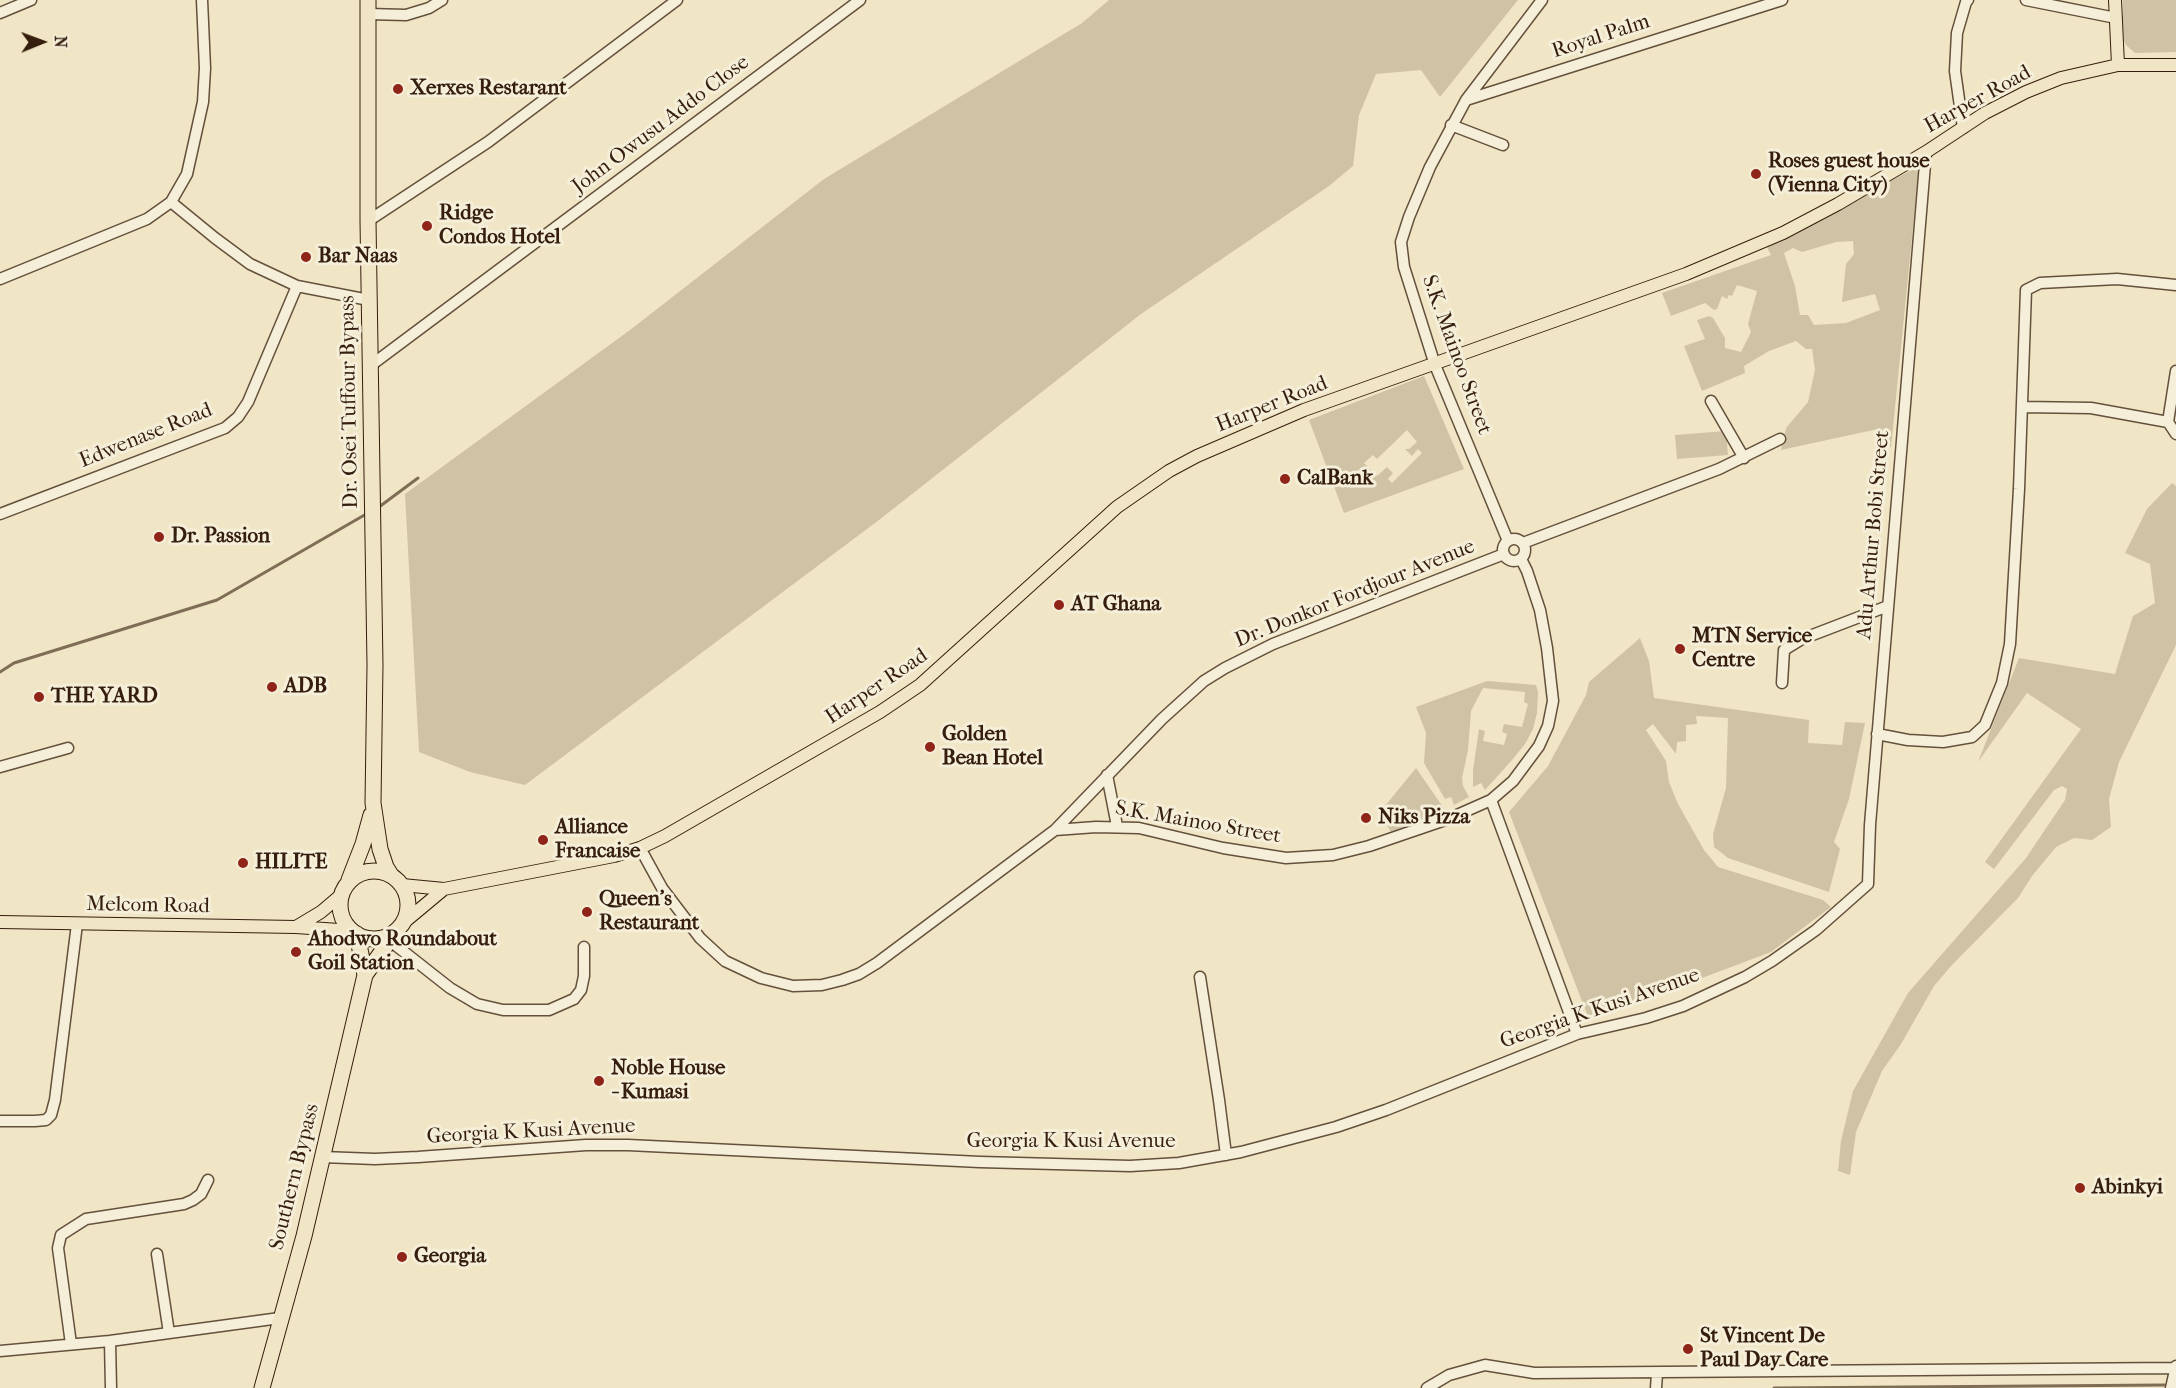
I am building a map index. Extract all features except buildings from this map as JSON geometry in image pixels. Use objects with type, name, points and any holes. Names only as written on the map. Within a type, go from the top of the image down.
[{"type":"highway","name":"Dr. Osei Tuffour Bypass","points":[[368,7],[373,803],[380,849],[386,867],[397,880]]},
{"type":"highway","name":"Dr. Osei Tuffour Bypass","points":[[345,888],[363,844],[373,803]]},
{"type":"highway","points":[[377,870],[397,880],[407,895],[408,905],[396,931],[374,939],[355,933],[346,924],[340,905],[345,888],[354,876],[377,870]]},
{"type":"highway","name":"Southern Bypass","points":[[262,1388],[304,1236],[365,975],[396,931]]},
{"type":"highway","name":"Southern Bypass","points":[[355,933],[365,975]]},
{"type":"main road","points":[[2115,0],[2118,65]]},
{"type":"main road","name":"Harper Road","points":[[397,880],[444,890],[614,856],[640,848],[665,836],[880,712],[920,685],[1117,507],[1169,471],[1197,456],[1304,410],[1686,274],[1783,233],[1838,204],[1926,152],[1985,113],[2026,92],[2061,78],[2118,65],[2176,65]]},
{"type":"main road","points":[[296,927],[321,912],[345,888]]},
{"type":"main road","name":"Harper Road","points":[[396,931],[444,890]]},
{"type":"main road","name":"Melcom Road","points":[[0,922],[296,927],[355,933]]},
{"type":"street","points":[[0,13],[31,0]]},
{"type":"street","points":[[0,279],[147,219],[171,202],[187,174],[203,102],[205,68],[202,0]]},
{"type":"street","points":[[368,7],[406,15],[429,8],[442,0]]},
{"type":"street","points":[[368,221],[506,130],[677,0]]},
{"type":"street","name":"John Owusu Addo Close","points":[[370,366],[860,0]]},
{"type":"street","name":"S.K. Mainoo Street","points":[[1508,541],[1434,365],[1404,267],[1401,242],[1430,167],[1451,125],[1466,100],[1542,0]]},
{"type":"street","name":"Royal Palm","points":[[1466,100],[1782,0]]},
{"type":"street","points":[[1963,128],[1955,71],[1956,43],[1968,0]]},
{"type":"street","points":[[2026,0],[2116,18]]},
{"type":"street","points":[[1451,125],[1503,145]]},
{"type":"street","name":"Adu Arthur Bobi Street","points":[[1839,910],[1868,884],[1870,825],[1926,152]]},
{"type":"street","points":[[171,202],[250,264],[297,286],[369,300]]},
{"type":"street","points":[[1878,734],[1908,740],[1943,742],[1972,737],[1985,725],[2002,683],[2010,644],[2026,290],[2040,283],[2117,279],[2176,285]]},
{"type":"street","name":"Edwenase Road","points":[[0,514],[225,428],[238,417],[248,402],[297,286]]},
{"type":"street","points":[[2176,371],[2168,422],[2176,434]]},
{"type":"street","points":[[1711,401],[1744,458]]},
{"type":"street","points":[[2022,407],[2091,408],[2168,422]]},
{"type":"street","points":[[1523,543],[1744,458],[1780,439]]},
{"type":"street","points":[[1515,539],[1523,543],[1526,551],[1521,559],[1509,560],[1504,554],[1504,545],[1515,539]]},
{"type":"street","name":"Dr. Donkor Fordjour Avenue","points":[[640,848],[662,888],[700,938],[725,961],[753,975],[793,986],[822,985],[851,977],[877,963],[1055,830],[1162,719],[1204,681],[1273,644],[1504,554]]},
{"type":"street","name":"S.K. Mainoo Street","points":[[1055,830],[1117,826],[1139,828],[1223,848],[1286,858],[1322,856],[1369,846],[1448,819],[1491,800],[1513,781],[1539,746],[1548,726],[1553,701],[1540,610],[1521,559]]},
{"type":"street","points":[[1782,682],[1784,650],[1802,639],[1888,606]]},
{"type":"street","points":[[0,767],[69,748]]},
{"type":"street","points":[[1107,775],[1117,826]]},
{"type":"street","points":[[1491,800],[1577,1034]]},
{"type":"street","name":"Georgia K Kusi Avenue","points":[[322,1157],[375,1159],[586,1145],[628,1145],[968,1162],[1130,1166],[1179,1163],[1226,1155],[1335,1127],[1386,1110],[1577,1034],[1646,1018],[1723,988],[1772,961],[1839,910]]},
{"type":"street","points":[[0,1121],[46,1120],[51,1115],[55,1100],[77,924]]},
{"type":"street","points":[[396,931],[450,988],[477,1004],[503,1011],[549,1010],[574,999],[580,990],[584,976],[584,947]]},
{"type":"street","points":[[1200,977],[1220,1100],[1226,1155]]},
{"type":"street","points":[[71,1344],[58,1248],[61,1235],[86,1219],[184,1204],[201,1194],[208,1180]]},
{"type":"street","points":[[157,1254],[169,1333]]},
{"type":"street","points":[[0,1351],[110,1341],[280,1318]]},
{"type":"street","points":[[110,1341],[111,1388]]},
{"type":"street","points":[[1427,1388],[1449,1375],[1485,1365],[1534,1373],[1656,1381],[1814,1370],[2176,1367],[2170,1388]]},
{"type":"shaded area","points":[[1109,0],[1518,0],[1440,97],[1421,70],[1376,74],[1359,115],[1353,166],[1329,186],[1141,314],[879,520],[525,785],[470,772],[419,752],[405,494],[630,330],[824,179],[1082,23]]},
{"type":"shaded area","points":[[2123,0],[2176,0],[2176,52],[2135,53],[2126,45],[2122,36]]},
{"type":"shaded area","points":[[1919,166],[1891,448],[1878,429],[1781,450],[1786,428],[1808,402],[1815,370],[1812,349],[1806,349],[1796,341],[1769,351],[1744,366],[1745,373],[1702,391],[1684,346],[1705,339],[1697,320],[1709,316],[1713,318],[1725,338],[1725,348],[1741,352],[1751,332],[1748,324],[1757,291],[1737,285],[1732,296],[1729,295],[1727,299],[1722,296],[1717,309],[1714,310],[1705,303],[1671,316],[1662,293],[1771,255],[1767,247]],"holes":[[[1853,241],[1854,254],[1846,264],[1842,302],[1875,294],[1880,310],[1846,323],[1814,325],[1808,315],[1800,315],[1795,286],[1784,253],[1793,248],[1802,252],[1836,242]]]},
{"type":"shaded area","points":[[1424,376],[1464,469],[1344,513],[1309,420]],"holes":[[[1407,430],[1417,442],[1409,449],[1405,449],[1412,456],[1418,449],[1422,453],[1392,483],[1388,479],[1393,473],[1387,467],[1377,476],[1364,463],[1373,455],[1377,459]]]},
{"type":"shaded area","points":[[1726,431],[1728,455],[1677,459],[1675,435]]},
{"type":"shaded area","points":[[2172,483],[2176,486],[2176,645],[2119,762],[2109,799],[2111,827],[2092,840],[2074,838],[2056,847],[2032,876],[2018,898],[1934,986],[1901,1044],[1882,1071],[1856,1132],[1850,1175],[1838,1171],[1841,1141],[1853,1091],[1908,993],[2026,858],[2065,800],[2067,789],[2062,786],[2054,790],[1994,869],[1985,862],[2081,729],[2027,693],[1978,762],[2019,658],[2115,674],[2133,616],[2155,603],[2150,564],[2125,553],[2147,509]]},
{"type":"shaded area","points":[[1640,638],[1649,661],[1654,698],[1809,720],[1808,743],[1842,745],[1845,722],[1865,723],[1849,799],[1834,842],[1840,849],[1829,892],[1728,858],[1714,847],[1713,834],[1726,788],[1728,718],[1696,716],[1697,724],[1686,725],[1686,741],[1677,742],[1676,754],[1653,724],[1646,730],[1666,761],[1669,782],[1678,804],[1704,850],[1718,867],[1823,900],[1831,907],[1771,952],[1596,1018],[1587,1014],[1509,812],[1548,766],[1586,695],[1589,682]]},
{"type":"shaded area","points":[[1487,681],[1536,685],[1537,713],[1533,729],[1525,744],[1485,790],[1481,783],[1473,787],[1479,729],[1485,731],[1483,741],[1504,745],[1507,734],[1502,732],[1504,724],[1522,727],[1528,704],[1524,702],[1525,692],[1483,688],[1471,711],[1468,750],[1462,778],[1463,786],[1469,797],[1454,805],[1451,797],[1445,799],[1424,763],[1426,733],[1416,707]]},
{"type":"shaded area","points":[[1416,768],[1445,810],[1392,834],[1380,812]]},
{"type":"waterway","points":[[379,507],[418,478]]},
{"type":"waterway","points":[[0,672],[14,663],[217,600],[368,513]]},
{"type":"waterway","points":[[1774,1388],[2164,1385]]},
{"type":"place","name":"Xerxes Restarant","points":[[398,89]]},
{"type":"place","name":"Roses guest house (Vienna City)","points":[[1756,174]]},
{"type":"place","name":"Ridge Condos Hotel","points":[[427,226]]},
{"type":"place","name":"Bar Naas","points":[[306,257]]},
{"type":"place","name":"CalBank","points":[[1285,479]]},
{"type":"place","name":"Dr. Passion","points":[[159,537]]},
{"type":"place","name":"AT Ghana","points":[[1059,605]]},
{"type":"place","name":"MTN Service Centre","points":[[1680,649]]},
{"type":"place","name":"ADB","points":[[272,687]]},
{"type":"place","name":"THE YARD","points":[[39,697]]},
{"type":"place","name":"Golden Bean Hotel","points":[[930,747]]},
{"type":"place","name":"Niks Pizza","points":[[1366,818]]},
{"type":"place","name":"Alliance Francaise","points":[[543,840]]},
{"type":"place","name":"HILITE","points":[[243,863]]},
{"type":"place","name":"Queen's Restaurant","points":[[587,912]]},
{"type":"place","name":"Ahodwo Roundabout Goil Station","points":[[296,952]]},
{"type":"place","name":"Noble House - Kumasi","points":[[599,1081]]},
{"type":"place","name":"Abinkyi","points":[[2080,1188]]},
{"type":"place","name":"Georgia","points":[[402,1257]]},
{"type":"place","name":"St Vincent De Paul Day Care","points":[[1688,1349]]}]
